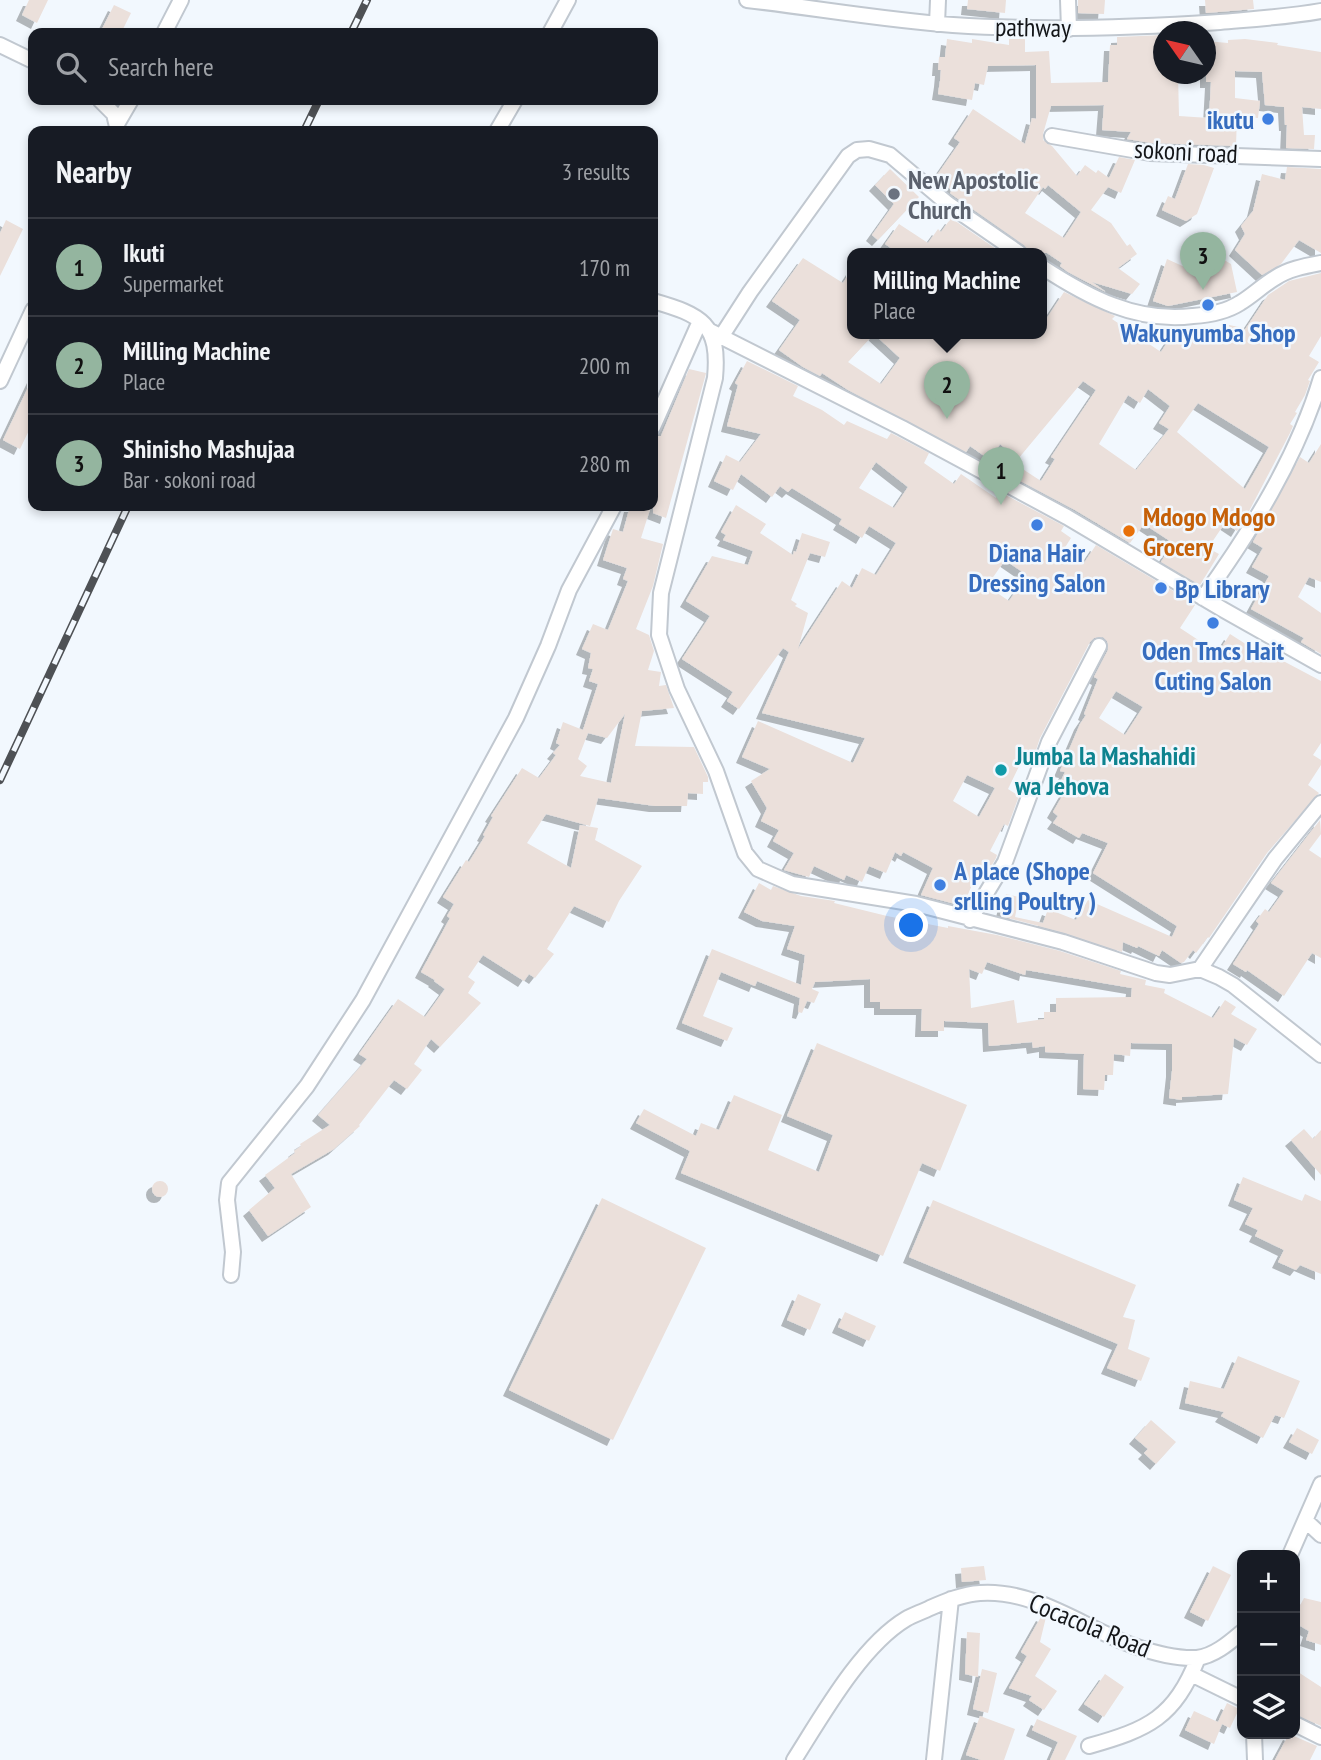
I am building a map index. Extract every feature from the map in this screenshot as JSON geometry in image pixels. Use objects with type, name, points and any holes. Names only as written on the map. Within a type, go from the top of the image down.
[{"type":"street","points":[[167,28],[181,0]]},
{"type":"street","points":[[553,28],[568,0]]},
{"type":"street","name":"pathway","points":[[747,0],[937,24],[1069,29],[1145,28],[1265,19],[1321,11]]},
{"type":"street","points":[[937,24],[938,0]]},
{"type":"street","points":[[1068,0],[1069,29]]},
{"type":"street","points":[[0,45],[28,59]]},
{"type":"street","points":[[106,105],[118,126]]},
{"type":"street","points":[[118,126],[129,105]]},
{"type":"street","points":[[500,126],[512,105]]},
{"type":"street","name":"sokoni road","points":[[1052,135],[1159,153],[1321,159]]},
{"type":"street","points":[[658,418],[710,330],[785,243],[848,156],[857,150],[869,149],[890,155],[948,204],[1012,248]]},
{"type":"street","points":[[1047,271],[1110,305],[1145,316],[1175,318],[1220,311],[1238,304],[1285,272],[1321,263]]},
{"type":"street","points":[[658,304],[688,314],[710,330],[976,467],[1321,665]]},
{"type":"street","points":[[0,381],[28,321]]},
{"type":"street","points":[[710,330],[717,352],[715,378],[661,593],[659,635],[677,689],[716,771],[745,853],[758,869],[792,884],[916,904],[970,920],[1047,937],[1156,973],[1170,975],[1200,969],[1233,985],[1321,1055]]},
{"type":"street","points":[[1203,598],[1274,488],[1296,444],[1321,378]]},
{"type":"street","points":[[231,1275],[233,1252],[227,1200],[229,1183],[307,1086],[363,1000],[516,718],[569,590],[611,511]]},
{"type":"street","points":[[970,920],[1005,862],[1049,742],[1099,646]]},
{"type":"street","points":[[1200,969],[1275,859],[1321,803]]},
{"type":"street","points":[[1292,1550],[1321,1484]]},
{"type":"street","points":[[1306,1521],[1321,1535]]},
{"type":"street","name":"Cocacola Road","points":[[794,1760],[848,1677],[879,1642],[905,1619],[951,1599],[979,1592],[1027,1598],[1147,1651],[1198,1658]]},
{"type":"street","points":[[934,1760],[951,1599]]},
{"type":"street","points":[[1089,1746],[1130,1733],[1164,1714],[1175,1703],[1198,1658],[1221,1649],[1237,1636]]},
{"type":"street","points":[[1191,1674],[1237,1697]]},
{"type":"street","points":[[1300,1726],[1321,1737]]},
{"type":"street","points":[[1254,1739],[1255,1760]]},
{"type":"building","points":[[29,0],[48,0],[37,23],[22,15]]},
{"type":"building","points":[[968,0],[1006,0],[1005,13],[967,9]]},
{"type":"building","points":[[1078,0],[1105,0],[1104,14],[1078,13]]},
{"type":"building","points":[[1205,0],[1253,0],[1254,9],[1206,13]]},
{"type":"building","points":[[114,5],[131,13],[124,28],[102,28]]},
{"type":"building","points":[[1153,35],[1153,84],[1178,84],[1179,116],[1209,118],[1211,84],[1216,84],[1216,42],[1228,43],[1228,40],[1245,39],[1321,52],[1321,109],[1302,107],[1304,135],[1315,135],[1314,149],[1286,148],[1287,125],[1284,107],[1265,105],[1262,72],[1235,71],[1235,98],[1260,101],[1258,118],[1237,116],[1236,146],[1151,143],[1127,139],[1131,132],[1102,130],[1104,105],[1051,106],[1043,140],[1052,146],[1077,176],[1085,165],[1109,178],[1119,157],[1135,160],[1121,193],[1108,187],[1091,210],[1111,223],[1127,246],[1130,244],[1137,254],[1118,268],[1140,284],[1132,294],[1092,282],[1106,292],[1068,272],[1060,266],[1062,263],[1047,253],[1047,248],[1026,248],[950,193],[952,190],[935,178],[960,142],[954,138],[973,109],[1025,144],[1032,118],[1036,119],[1036,65],[988,66],[984,85],[975,83],[972,100],[938,94],[941,70],[938,70],[939,57],[945,57],[947,39],[972,43],[972,39],[1009,45],[1009,39],[1025,39],[1025,52],[1049,51],[1051,83],[1108,82],[1110,45],[1117,45],[1117,37]],"holes":[[[1048,185],[1081,212],[1064,238],[1025,213],[1043,187],[1045,189]]]},
{"type":"building","points":[[1188,164],[1214,168],[1197,214],[1186,221],[1162,210],[1168,196],[1175,199]]},
{"type":"building","points":[[1287,167],[1321,169],[1321,253],[1299,240],[1281,264],[1262,275],[1235,250],[1245,234],[1241,226],[1253,211],[1262,174],[1285,180]]},
{"type":"building","name":"New Apostolic Church","points":[[890,169],[919,197],[878,240],[872,235],[894,204],[875,185]]},
{"type":"building","points":[[951,218],[995,248],[891,248],[885,244],[899,224],[928,243],[938,229],[941,232]]},
{"type":"building","points":[[6,220],[23,229],[0,276],[0,233]]},
{"type":"building","points":[[1202,247],[1231,264],[1237,292],[1168,306],[1153,301],[1167,259],[1189,269]]},
{"type":"building","points":[[803,258],[843,283],[847,277],[847,339],[869,339],[848,362],[881,384],[900,358],[879,339],[1047,339],[1047,318],[1064,292],[1115,316],[1112,319],[1161,352],[1172,335],[1183,342],[1194,327],[1213,342],[1220,331],[1228,336],[1229,325],[1244,328],[1244,331],[1268,295],[1289,281],[1321,273],[1321,336],[1309,356],[1319,362],[1308,380],[1310,381],[1305,395],[1290,424],[1293,426],[1290,433],[1247,515],[1237,531],[1225,523],[1208,548],[1219,554],[1200,585],[1161,562],[1173,543],[1144,524],[1130,543],[1011,476],[1018,466],[1041,481],[1055,459],[1051,457],[1096,390],[1083,381],[1018,459],[1000,444],[990,460],[970,446],[966,452],[848,390],[822,373],[820,376],[779,350],[800,320],[772,301]],"holes":[[[1148,389],[1170,406],[1159,423],[1169,429],[1136,470],[1099,444],[1128,395],[1140,403]],[[1198,403],[1269,447],[1245,489],[1177,432]]]},
{"type":"building","points":[[747,361],[798,386],[793,396],[822,410],[844,425],[847,421],[887,439],[891,433],[929,453],[924,463],[954,484],[961,474],[996,498],[1000,492],[1064,526],[1061,531],[1071,538],[1064,549],[1084,563],[1096,545],[1190,601],[1195,605],[1180,628],[1218,653],[1230,634],[1266,657],[1268,653],[1321,681],[1321,743],[1313,755],[1321,760],[1321,765],[1308,785],[1319,793],[1267,853],[1196,953],[1193,950],[1181,963],[1162,950],[1159,956],[1123,942],[1122,952],[1001,916],[1006,894],[1019,897],[1015,917],[1043,923],[1048,909],[1076,920],[1088,900],[1172,937],[1177,926],[1093,873],[1108,843],[1082,833],[1079,838],[1053,823],[1058,816],[1053,812],[1068,786],[1060,783],[1065,772],[1060,771],[1086,715],[1084,714],[1098,679],[1094,677],[1108,650],[1107,641],[1103,637],[1094,638],[1090,642],[1040,738],[1034,756],[1026,752],[1008,789],[1019,796],[1008,826],[1004,824],[990,851],[997,855],[996,858],[986,875],[978,871],[963,906],[921,895],[933,868],[903,852],[901,856],[895,852],[886,873],[869,866],[862,882],[846,875],[844,880],[814,866],[809,877],[784,870],[794,853],[773,841],[779,830],[761,821],[767,808],[751,781],[770,769],[742,757],[758,721],[853,763],[865,738],[762,713],[789,652],[783,648],[739,709],[727,701],[733,692],[682,659],[710,616],[686,601],[712,556],[748,565],[753,551],[723,540],[726,535],[721,532],[736,505],[766,524],[760,533],[793,555],[802,533],[830,542],[825,557],[810,553],[791,600],[797,604],[795,606],[808,613],[798,649],[842,581],[852,588],[862,568],[876,575],[896,543],[869,526],[862,538],[839,524],[842,519],[792,488],[788,492],[780,486],[772,497],[741,474],[733,490],[714,481],[726,455],[740,462],[761,434],[727,426],[738,385],[735,383]],"holes":[[[876,462],[908,487],[894,508],[859,488]],[[1005,560],[1027,575],[1009,601],[987,586]],[[1116,691],[1143,707],[1125,735],[1099,718]],[[967,775],[995,788],[979,817],[953,801]]]},
{"type":"building","points":[[689,369],[706,373],[666,518],[653,513],[658,511],[658,436],[661,436]]},
{"type":"building","points":[[28,388],[28,432],[20,449],[3,440]]},
{"type":"building","points":[[1321,444],[1321,582],[1309,577],[1298,597],[1321,613],[1321,654],[1301,642],[1304,638],[1251,609],[1269,576],[1252,567],[1263,548],[1253,542],[1300,457],[1309,463]]},
{"type":"building","points":[[629,511],[649,511],[641,538],[663,544],[653,586],[636,629],[649,635],[654,651],[648,670],[661,672],[659,686],[666,685],[674,708],[642,711],[635,746],[694,747],[708,777],[708,782],[703,782],[703,794],[688,793],[687,806],[655,806],[598,798],[590,826],[546,814],[527,843],[571,868],[580,825],[598,828],[595,840],[642,866],[609,922],[574,906],[547,949],[554,954],[535,978],[529,974],[524,981],[483,955],[468,977],[475,982],[468,993],[481,1003],[440,1047],[431,1039],[414,1064],[422,1070],[407,1089],[394,1080],[360,1126],[334,1149],[291,1174],[311,1207],[268,1236],[249,1210],[275,1188],[265,1175],[295,1153],[300,1144],[330,1125],[318,1115],[367,1059],[359,1054],[398,999],[425,1017],[445,989],[421,972],[450,918],[447,916],[454,904],[443,897],[485,836],[483,835],[493,817],[491,816],[522,768],[539,778],[556,755],[553,753],[560,745],[556,743],[563,722],[583,730],[598,684],[589,681],[593,669],[588,668],[591,653],[582,649],[593,624],[608,630],[628,581],[623,579],[627,568],[603,560],[613,529],[623,532]],"holes":[[[625,714],[611,783],[580,776],[587,766],[578,759],[588,733],[607,738]]]},
{"type":"building","points":[[1320,820],[1321,834],[1309,850],[1321,858],[1321,958],[1312,953],[1284,996],[1247,970],[1246,972],[1233,964],[1259,924],[1256,921],[1265,909],[1269,912],[1284,891],[1271,883]]},
{"type":"building","points":[[759,883],[771,890],[773,886],[801,896],[835,901],[834,903],[887,916],[997,935],[1060,951],[1121,971],[1120,974],[1146,980],[1145,985],[1165,989],[1164,993],[1213,1018],[1225,1000],[1236,1007],[1231,1014],[1257,1029],[1247,1045],[1234,1038],[1228,1094],[1182,1097],[1182,1100],[1169,1098],[1172,1044],[1131,1043],[1130,1056],[1114,1054],[1113,1075],[1105,1075],[1104,1090],[1083,1089],[1084,1054],[1045,1052],[1045,1046],[1033,1048],[1032,1042],[989,1046],[988,1023],[944,1021],[944,1031],[921,1031],[922,1009],[880,1009],[880,1002],[870,1002],[870,979],[815,982],[812,989],[819,992],[814,1003],[807,1001],[802,1013],[798,1012],[800,998],[757,981],[755,986],[721,972],[703,1016],[733,1028],[727,1041],[682,1023],[712,949],[801,985],[805,955],[787,949],[795,926],[762,921],[744,912]],"holes":[[[987,962],[1025,975],[1026,970],[1132,988],[1131,997],[1056,998],[1056,1012],[1044,1012],[1044,1019],[1017,1023],[1014,1000],[971,1008],[969,969],[982,974]]]},
{"type":"building","points":[[817,1043],[967,1105],[940,1171],[922,1163],[883,1256],[681,1173],[690,1151],[636,1123],[644,1109],[696,1136],[701,1123],[719,1130],[734,1095],[782,1115],[768,1150],[819,1172],[833,1135],[787,1116]]},
{"type":"building","points":[[1304,1129],[1313,1139],[1321,1130],[1321,1175],[1291,1140]]},
{"type":"building","points":[[1243,1177],[1302,1201],[1305,1194],[1321,1201],[1321,1274],[1300,1265],[1296,1270],[1278,1262],[1284,1250],[1255,1236],[1258,1230],[1245,1224],[1253,1208],[1234,1200]]},
{"type":"building","points":[[160,1181],[166,1183],[166,1195],[160,1197],[154,1195],[152,1189],[154,1183]]},
{"type":"building","points":[[602,1198],[706,1248],[613,1440],[509,1390]]},
{"type":"building","points":[[933,1200],[1136,1285],[1123,1317],[1135,1320],[1128,1349],[1150,1358],[1141,1381],[1107,1368],[1118,1344],[909,1257]]},
{"type":"building","points":[[798,1294],[821,1304],[810,1330],[787,1320]]},
{"type":"building","points":[[845,1312],[876,1326],[869,1341],[838,1327]]},
{"type":"building","points":[[1238,1356],[1300,1381],[1284,1418],[1275,1415],[1263,1438],[1221,1416],[1224,1412],[1185,1403],[1190,1381],[1224,1389]]},
{"type":"building","points":[[1151,1420],[1176,1442],[1156,1464],[1144,1453],[1148,1449],[1135,1438]]},
{"type":"building","points":[[1297,1428],[1319,1440],[1312,1454],[1289,1442]]},
{"type":"building","points":[[984,1566],[986,1580],[962,1582],[961,1568]]},
{"type":"building","points":[[1213,1566],[1231,1575],[1208,1621],[1190,1612]]},
{"type":"building","points":[[1304,1598],[1321,1602],[1321,1645],[1306,1640],[1309,1631],[1300,1626],[1300,1606]]},
{"type":"building","points":[[1042,1615],[1046,1617],[1040,1642],[1051,1649],[1035,1676],[1057,1691],[1044,1710],[1029,1700],[1032,1696],[1009,1688],[1027,1656],[1021,1652]]},
{"type":"building","points":[[967,1632],[980,1633],[978,1677],[965,1674]]},
{"type":"building","points":[[982,1669],[997,1673],[988,1713],[973,1709]]},
{"type":"building","points":[[1300,1673],[1321,1687],[1321,1726],[1300,1716]]},
{"type":"building","points":[[1105,1674],[1124,1687],[1104,1717],[1084,1704]]},
{"type":"building","points":[[1227,1703],[1237,1708],[1230,1728],[1222,1724],[1214,1744],[1185,1730],[1194,1711],[1218,1722]]},
{"type":"building","points":[[980,1716],[1015,1729],[1004,1760],[981,1760],[966,1755]]},
{"type":"building","points":[[1037,1719],[1077,1736],[1065,1760],[1050,1760],[1058,1742],[1032,1730]]},
{"type":"building","points":[[1286,1739],[1300,1739],[1317,1746],[1310,1760],[1275,1760]]},
{"type":"railway","points":[[353,28],[367,0]]},
{"type":"railway","points":[[306,126],[317,105]]},
{"type":"railway","points":[[0,780],[126,511]]},
{"type":"place","name":"ikutu","points":[[1268,119]]},
{"type":"place","name":"New Apostolic Church","points":[[894,194]]},
{"type":"place","name":"Shinisho Mashujaa","points":[[1203,290]]},
{"type":"place","name":"Wakunyumba Shop","points":[[1208,305]]},
{"type":"place","name":"Milling Machine","points":[[947,419]]},
{"type":"place","name":"Ikuti","points":[[1001,505]]},
{"type":"place","name":"Diana Hair Dressing Salon","points":[[1037,525]]},
{"type":"place","name":"Mdogo Mdogo Grocery","points":[[1129,531]]},
{"type":"place","name":"Bp Library","points":[[1161,588]]},
{"type":"place","name":"Oden Tmcs Hait Cuting Salon","points":[[1213,623]]},
{"type":"place","name":"Jumba la Mashahidi wa Jehova","points":[[1001,770]]},
{"type":"place","name":"A place (Shope srlling Poultry )","points":[[940,885]]}]
